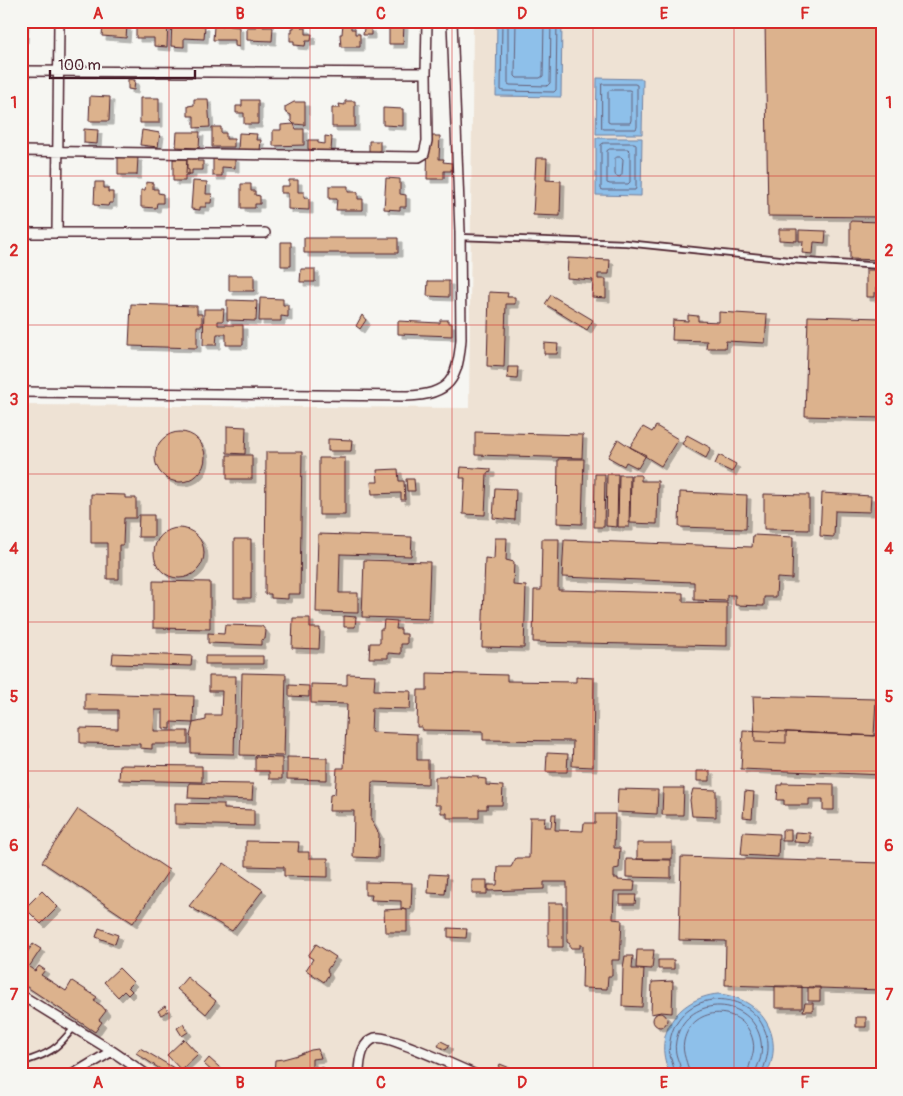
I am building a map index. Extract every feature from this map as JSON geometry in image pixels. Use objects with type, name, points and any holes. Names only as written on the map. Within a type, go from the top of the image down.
[{"type":"street","points":[[57,233],[59,21]]},
{"type":"street","points":[[21,151],[418,157],[424,154],[428,141],[427,21]]},
{"type":"street","points":[[21,392],[422,396],[433,394],[442,389],[450,381],[460,357],[460,236],[452,21]]},
{"type":"street","points":[[21,71],[426,73]]},
{"type":"street","points":[[21,233],[265,233]]},
{"type":"street","points":[[21,793],[24,810],[24,822],[21,830]]},
{"type":"street","points":[[21,995],[112,1050],[147,1075]]},
{"type":"street","points":[[360,1074],[361,1054],[366,1045],[373,1038],[381,1037],[426,1053],[476,1075]]},
{"type":"street","points":[[72,1075],[112,1050]]},
{"type":"lane","points":[[460,236],[632,243],[789,260],[882,266]]},
{"type":"lane","points":[[21,1063],[50,1052],[75,1028]]},
{"type":"shaded area","points":[[473,21],[882,21],[882,1075],[21,1075],[21,405],[469,408]]},
{"type":"water","points":[[497,21],[562,21],[561,97],[496,96]]},
{"type":"water","points":[[597,78],[643,79],[642,134],[596,134]]},
{"type":"water","points":[[596,138],[642,138],[641,196],[596,195]]},
{"type":"water","points":[[718,994],[746,1002],[766,1021],[771,1033],[773,1046],[772,1060],[766,1075],[671,1075],[665,1061],[664,1047],[666,1034],[671,1022],[690,1003],[703,997]]},
{"type":"building","points":[[21,21],[25,21],[24,39],[21,39]]},
{"type":"building","points":[[145,21],[152,21],[152,27],[156,27],[156,21],[168,21],[167,47],[154,46],[154,38],[136,38],[136,26],[145,27]]},
{"type":"building","points":[[172,21],[180,21],[180,25],[188,25],[189,21],[195,21],[195,25],[205,26],[204,39],[184,38],[184,47],[171,46]]},
{"type":"building","points":[[216,21],[220,21],[220,26],[223,26],[223,21],[229,21],[229,26],[239,27],[239,47],[235,46],[235,40],[213,40]]},
{"type":"building","points":[[257,21],[263,21],[263,27],[273,27],[272,41],[247,40],[247,27],[256,27]]},
{"type":"building","points":[[765,21],[882,21],[882,217],[768,216]]},
{"type":"building","points":[[294,22],[302,23],[302,28],[306,28],[306,34],[312,34],[311,41],[306,41],[305,46],[294,45],[294,41],[290,41],[290,33],[292,33],[292,28],[294,28]]},
{"type":"building","points":[[343,23],[351,23],[351,29],[355,29],[355,34],[360,34],[360,47],[341,47],[340,34],[342,34]]},
{"type":"building","points":[[103,24],[127,26],[126,38],[102,36]]},
{"type":"building","points":[[389,24],[404,25],[403,44],[389,44]]},
{"type":"building","points":[[364,28],[371,28],[371,35],[363,35]]},
{"type":"building","points":[[128,79],[135,80],[134,90],[128,89]]},
{"type":"building","points":[[90,96],[110,97],[109,121],[89,121]]},
{"type":"building","points":[[140,98],[159,98],[159,123],[140,123]]},
{"type":"building","points":[[194,99],[208,99],[210,127],[194,128],[194,116],[188,116],[188,106],[194,105]]},
{"type":"building","points":[[242,100],[258,100],[258,124],[244,124],[244,113],[236,113],[236,106],[242,106]]},
{"type":"building","points":[[21,101],[24,101],[24,122],[21,122]]},
{"type":"building","points":[[345,101],[355,101],[355,127],[332,127],[332,108],[340,108],[339,104],[345,105]]},
{"type":"building","points":[[294,102],[305,102],[305,125],[294,124],[291,121],[291,115],[285,112],[285,107]]},
{"type":"building","points":[[383,108],[403,109],[403,126],[383,125]]},
{"type":"building","points":[[294,124],[296,129],[304,129],[304,145],[273,146],[273,130],[281,130],[281,125]]},
{"type":"building","points":[[212,127],[221,127],[221,133],[226,133],[226,139],[234,139],[234,147],[212,147]]},
{"type":"building","points":[[84,129],[98,130],[97,144],[84,143]]},
{"type":"building","points":[[142,130],[160,133],[158,147],[140,145]]},
{"type":"building","points":[[177,132],[200,132],[199,148],[176,147]]},
{"type":"building","points":[[239,133],[257,134],[256,140],[261,140],[260,151],[238,150]]},
{"type":"building","points":[[325,136],[332,137],[331,151],[326,151],[326,154],[315,154],[315,150],[308,149],[308,140],[318,140],[318,143],[325,144]]},
{"type":"building","points":[[428,136],[440,136],[439,159],[444,159],[443,162],[452,163],[451,171],[444,171],[444,179],[427,179]]},
{"type":"building","points":[[369,141],[380,141],[380,153],[369,152]]},
{"type":"building","points":[[118,157],[138,157],[137,175],[118,175]]},
{"type":"building","points":[[187,157],[198,158],[197,161],[203,161],[203,170],[192,170],[192,174],[186,174]]},
{"type":"building","points":[[213,158],[235,158],[235,168],[222,167],[222,176],[213,176]]},
{"type":"building","points":[[536,158],[547,158],[546,180],[561,181],[560,216],[533,215]]},
{"type":"building","points":[[173,159],[187,159],[189,175],[185,175],[185,181],[173,181]]},
{"type":"building","points":[[386,178],[400,179],[400,194],[406,195],[406,207],[400,207],[400,210],[384,209]]},
{"type":"building","points":[[289,180],[298,180],[298,192],[304,192],[304,198],[309,198],[309,210],[288,209],[288,193],[281,193],[281,186],[289,186]]},
{"type":"building","points":[[193,181],[207,182],[206,194],[212,194],[211,203],[206,203],[206,207],[200,207],[200,210],[191,209]]},
{"type":"building","points":[[95,182],[104,182],[104,188],[108,188],[108,192],[113,192],[113,203],[109,203],[108,206],[94,205]]},
{"type":"building","points":[[146,182],[153,183],[153,189],[158,189],[158,193],[163,194],[163,203],[157,203],[156,208],[141,207],[141,190],[145,190]]},
{"type":"building","points":[[241,184],[251,184],[251,191],[255,191],[255,195],[260,196],[260,204],[255,204],[255,208],[241,208]]},
{"type":"building","points":[[329,186],[348,186],[348,192],[358,192],[358,199],[363,199],[363,210],[336,210],[337,199],[329,199]]},
{"type":"building","points":[[850,221],[882,222],[882,260],[850,259]]},
{"type":"building","points":[[779,229],[797,229],[797,241],[779,240]]},
{"type":"building","points":[[799,230],[826,231],[825,243],[814,242],[813,254],[802,253],[803,241],[799,241]]},
{"type":"building","points":[[304,238],[398,238],[398,253],[304,253]]},
{"type":"building","points":[[281,242],[291,242],[291,266],[281,266]]},
{"type":"building","points":[[568,258],[610,260],[609,274],[598,274],[598,279],[606,279],[606,298],[592,297],[593,280],[567,278]]},
{"type":"building","points":[[301,269],[315,269],[315,282],[300,282]]},
{"type":"building","points":[[866,270],[876,270],[877,294],[874,292],[874,297],[866,297]]},
{"type":"building","points":[[229,275],[254,275],[254,291],[229,291]]},
{"type":"building","points":[[428,281],[449,281],[449,297],[427,296]]},
{"type":"building","points":[[489,292],[508,293],[507,297],[515,297],[515,304],[506,304],[504,367],[487,366]]},
{"type":"building","points":[[551,295],[593,320],[587,330],[545,304]]},
{"type":"building","points":[[260,298],[283,299],[283,305],[288,305],[288,317],[281,316],[281,321],[259,321]]},
{"type":"building","points":[[227,300],[257,301],[256,321],[227,320]]},
{"type":"building","points":[[131,304],[197,306],[197,314],[202,314],[202,326],[197,326],[197,348],[129,346]]},
{"type":"building","points":[[204,309],[224,309],[223,321],[218,321],[218,325],[243,325],[243,345],[226,345],[226,334],[217,334],[216,345],[203,345]]},
{"type":"building","points":[[719,312],[767,315],[765,343],[726,341],[725,348],[706,348],[707,341],[672,340],[673,320],[688,321],[688,315],[698,316],[698,321],[719,322]]},
{"type":"building","points":[[362,315],[366,320],[360,329],[356,326]]},
{"type":"building","points":[[808,316],[882,318],[882,418],[805,416]]},
{"type":"building","points":[[440,320],[448,320],[448,323],[452,323],[452,336],[398,334],[398,321],[440,323]]},
{"type":"building","points":[[544,343],[558,344],[557,354],[544,354]]},
{"type":"building","points":[[508,367],[518,367],[517,379],[507,378]]},
{"type":"building","points":[[227,426],[246,427],[245,454],[227,453]]},
{"type":"building","points":[[656,426],[678,439],[661,466],[630,447],[643,427],[652,432]]},
{"type":"building","points":[[175,432],[185,432],[198,439],[205,452],[205,462],[198,475],[185,482],[175,482],[166,478],[159,471],[155,462],[155,452],[159,443],[166,436]]},
{"type":"building","points":[[475,432],[583,435],[582,458],[475,455]]},
{"type":"building","points":[[687,435],[711,448],[706,458],[682,444]]},
{"type":"building","points":[[328,439],[352,440],[351,451],[328,451]]},
{"type":"building","points":[[618,439],[646,455],[638,468],[626,462],[624,466],[608,457]]},
{"type":"building","points":[[266,452],[302,452],[300,594],[288,594],[288,599],[271,598],[271,594],[265,594]]},
{"type":"building","points":[[227,455],[252,455],[252,479],[227,479]]},
{"type":"building","points":[[719,455],[736,464],[732,472],[715,464]]},
{"type":"building","points":[[319,458],[345,458],[345,515],[319,515]]},
{"type":"building","points":[[558,459],[584,459],[582,524],[557,523]]},
{"type":"building","points":[[461,467],[491,469],[491,472],[487,473],[485,515],[463,514],[465,478],[460,478]]},
{"type":"building","points":[[398,469],[399,481],[404,481],[405,500],[401,500],[401,493],[372,494],[371,482],[378,482],[377,470]]},
{"type":"building","points":[[595,474],[605,474],[604,527],[594,527]]},
{"type":"building","points":[[607,474],[618,474],[617,527],[606,526]]},
{"type":"building","points":[[619,475],[630,475],[629,527],[618,527]]},
{"type":"building","points":[[631,475],[641,475],[641,481],[658,481],[657,524],[630,523]]},
{"type":"building","points":[[406,479],[414,479],[415,491],[407,491]]},
{"type":"building","points":[[495,488],[516,489],[515,520],[493,518]]},
{"type":"building","points":[[680,492],[747,495],[746,529],[679,527]]},
{"type":"building","points":[[822,493],[871,496],[870,512],[835,511],[834,537],[820,536]]},
{"type":"building","points":[[91,494],[125,495],[125,498],[136,498],[136,518],[124,518],[123,545],[119,545],[119,579],[107,579],[107,543],[91,543]]},
{"type":"building","points":[[764,494],[809,495],[809,530],[764,529]]},
{"type":"building","points":[[139,515],[154,515],[154,537],[138,537]]},
{"type":"building","points":[[179,528],[193,532],[200,539],[204,553],[200,567],[193,574],[179,578],[165,574],[158,567],[154,553],[158,539],[165,532]]},
{"type":"building","points":[[318,534],[412,537],[411,556],[340,554],[339,593],[358,593],[358,613],[316,612]]},
{"type":"building","points":[[753,535],[793,537],[792,579],[777,578],[776,597],[764,597],[764,606],[735,605],[735,595],[727,595],[727,601],[694,600],[694,582],[562,577],[564,540],[752,547]]},
{"type":"building","points":[[495,538],[507,538],[506,560],[514,562],[513,585],[526,586],[524,648],[482,647],[485,558],[494,559]]},
{"type":"building","points":[[234,539],[251,539],[251,598],[234,598]]},
{"type":"building","points":[[542,539],[559,539],[558,590],[683,593],[683,602],[727,603],[727,646],[533,642],[534,590],[541,590]]},
{"type":"building","points":[[364,560],[430,562],[428,619],[362,617]]},
{"type":"building","points":[[153,581],[210,582],[210,629],[153,628]]},
{"type":"building","points":[[344,616],[356,617],[355,627],[344,627]]},
{"type":"building","points":[[293,618],[310,618],[310,628],[320,628],[319,649],[292,648]]},
{"type":"building","points":[[384,620],[397,621],[396,629],[401,629],[401,634],[407,634],[407,644],[401,644],[401,654],[388,653],[388,658],[369,658],[370,643],[380,643],[380,629],[383,629]]},
{"type":"building","points":[[225,625],[262,626],[266,631],[265,639],[261,640],[261,645],[208,643],[208,633],[224,634]]},
{"type":"building","points":[[878,632],[882,633],[882,689],[878,689]]},
{"type":"building","points":[[113,653],[192,656],[191,666],[112,664]]},
{"type":"building","points":[[205,656],[263,656],[263,664],[205,664]]},
{"type":"building","points":[[242,673],[286,674],[284,756],[240,755]]},
{"type":"building","points":[[427,673],[507,675],[507,681],[576,682],[576,677],[594,678],[593,767],[572,766],[573,741],[483,740],[483,731],[422,730],[422,727],[417,727],[418,690],[427,690]]},
{"type":"building","points":[[347,674],[375,675],[374,690],[411,691],[410,709],[372,708],[371,732],[417,734],[417,760],[428,760],[428,784],[372,782],[371,820],[379,834],[378,858],[353,857],[354,811],[329,811],[330,795],[335,794],[337,768],[344,768],[347,704],[311,703],[311,684],[347,685]]},
{"type":"building","points":[[209,676],[236,676],[234,754],[191,753],[190,736],[193,723],[206,720],[206,715],[221,715],[222,691],[209,691]]},
{"type":"building","points":[[289,685],[309,686],[309,697],[289,696]]},
{"type":"building","points":[[85,693],[194,696],[193,723],[171,722],[171,729],[163,728],[163,710],[155,710],[154,731],[188,731],[188,744],[152,744],[152,749],[140,748],[140,744],[80,743],[80,728],[118,729],[118,710],[85,710]]},
{"type":"building","points":[[753,696],[876,699],[874,736],[786,732],[786,743],[755,742]]},
{"type":"building","points":[[743,730],[882,736],[882,775],[741,769]]},
{"type":"building","points":[[547,753],[568,754],[567,772],[546,772]]},
{"type":"building","points":[[255,757],[282,758],[282,779],[269,779],[269,771],[255,771]]},
{"type":"building","points":[[287,757],[327,758],[327,780],[287,779]]},
{"type":"building","points":[[120,765],[202,766],[202,782],[119,780]]},
{"type":"building","points":[[697,771],[710,771],[710,781],[697,781]]},
{"type":"building","points":[[446,775],[478,776],[478,778],[486,779],[486,785],[503,786],[502,805],[487,805],[487,809],[479,809],[479,818],[447,818],[447,813],[441,813],[441,805],[435,805],[435,777],[446,777]]},
{"type":"building","points":[[189,783],[253,784],[252,800],[188,798]]},
{"type":"building","points":[[782,783],[834,784],[834,810],[823,810],[823,799],[809,799],[809,805],[784,805],[784,800],[777,800],[778,785],[782,785]]},
{"type":"building","points":[[663,788],[684,788],[683,815],[662,815]]},
{"type":"building","points":[[618,789],[658,790],[657,814],[617,812]]},
{"type":"building","points":[[693,789],[716,790],[716,817],[692,816],[690,800]]},
{"type":"building","points":[[745,791],[754,792],[752,818],[743,817]]},
{"type":"building","points":[[175,803],[224,804],[224,809],[254,810],[254,826],[175,824]]},
{"type":"building","points":[[78,809],[169,870],[133,923],[42,862]]},
{"type":"building","points":[[552,814],[556,814],[555,830],[583,831],[584,823],[595,823],[595,814],[615,814],[614,848],[620,848],[619,868],[614,869],[614,878],[635,881],[634,891],[614,891],[613,919],[622,920],[620,960],[612,960],[612,976],[608,976],[607,989],[582,988],[583,945],[580,945],[580,948],[570,948],[570,944],[567,942],[567,882],[544,882],[544,889],[488,891],[488,885],[497,885],[498,867],[511,867],[516,858],[529,858],[530,817],[545,817],[544,827],[551,827]]},
{"type":"building","points":[[782,830],[791,830],[791,841],[782,841]]},
{"type":"building","points":[[743,832],[779,834],[778,857],[741,855]]},
{"type":"building","points":[[795,832],[810,833],[810,843],[794,842]]},
{"type":"building","points":[[246,841],[299,842],[298,852],[309,852],[309,858],[328,858],[328,877],[284,876],[284,867],[246,866]]},
{"type":"building","points":[[637,843],[672,843],[672,859],[637,859]]},
{"type":"building","points":[[681,857],[882,863],[882,990],[725,985],[726,941],[679,940]]},
{"type":"building","points":[[626,859],[671,860],[671,878],[626,877]]},
{"type":"building","points":[[224,863],[263,890],[232,931],[189,906]]},
{"type":"building","points":[[429,874],[447,875],[445,894],[428,893]]},
{"type":"building","points":[[472,880],[487,880],[487,894],[472,894]]},
{"type":"building","points":[[365,882],[412,883],[411,909],[401,909],[401,901],[371,900],[372,895],[365,895]]},
{"type":"building","points":[[42,891],[58,907],[41,924],[25,908]]},
{"type":"building","points":[[620,895],[636,895],[635,904],[620,904]]},
{"type":"building","points":[[548,903],[563,903],[563,947],[548,947]]},
{"type":"building","points":[[384,910],[407,910],[407,932],[385,932]]},
{"type":"building","points":[[99,928],[118,935],[115,944],[96,937]]},
{"type":"building","points":[[448,928],[467,929],[466,938],[448,937]]},
{"type":"building","points":[[33,944],[41,949],[29,967],[35,971],[39,966],[45,970],[41,975],[66,991],[72,981],[97,997],[94,1001],[106,1011],[99,1020],[102,1022],[95,1032],[21,983],[21,961]]},
{"type":"building","points":[[316,944],[336,957],[327,970],[329,974],[324,982],[306,970],[313,959],[308,956]]},
{"type":"building","points":[[637,950],[654,950],[652,969],[636,968]]},
{"type":"building","points":[[625,956],[633,956],[632,969],[644,969],[642,1007],[622,1006]]},
{"type":"building","points":[[658,960],[674,960],[674,969],[658,969]]},
{"type":"building","points":[[119,968],[133,982],[128,987],[132,991],[128,995],[124,991],[118,997],[104,982]]},
{"type":"building","points":[[187,977],[216,1001],[206,1014],[177,989]]},
{"type":"building","points":[[673,981],[672,1013],[661,1012],[651,1014],[652,982]]},
{"type":"building","points":[[775,986],[802,986],[802,1008],[775,1008]]},
{"type":"building","points":[[808,987],[820,987],[820,1001],[808,1001]]},
{"type":"building","points":[[805,1003],[813,1003],[813,1011],[803,1011]]},
{"type":"building","points":[[165,1006],[168,1011],[161,1015],[158,1011]]},
{"type":"building","points":[[657,1013],[663,1013],[667,1020],[663,1027],[657,1027],[653,1023],[653,1017]]},
{"type":"building","points":[[856,1017],[866,1017],[866,1027],[856,1027]]},
{"type":"building","points":[[183,1024],[188,1032],[182,1036],[177,1028]]},
{"type":"building","points":[[184,1039],[198,1054],[181,1070],[167,1055]]},
{"type":"building","points":[[441,1041],[449,1045],[446,1050],[438,1046]]},
{"type":"building","points":[[140,1048],[179,1071],[177,1075],[169,1075],[136,1053]]},
{"type":"building","points":[[318,1049],[321,1058],[312,1059],[312,1068],[324,1068],[323,1075],[313,1075],[309,1072],[307,1075],[278,1075],[274,1073],[275,1060]]},
{"type":"building","points":[[209,1058],[228,1075],[216,1075],[204,1064]]},
{"type":"building","points":[[500,1064],[515,1070],[513,1075],[495,1075]]}]
